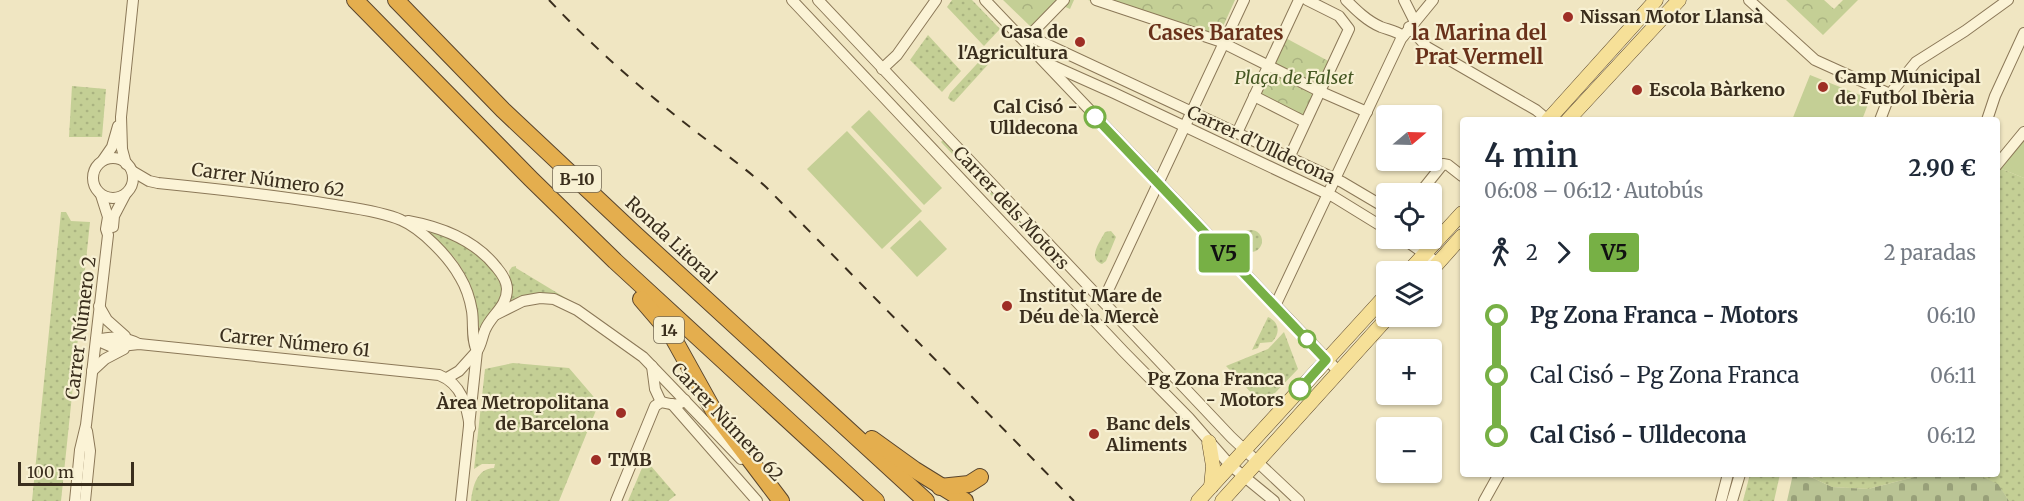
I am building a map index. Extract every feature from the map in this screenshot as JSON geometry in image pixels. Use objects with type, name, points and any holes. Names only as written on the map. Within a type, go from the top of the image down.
[{"type":"highway","name":"B-10","points":[[355,0],[531,179],[698,339],[876,501]]},
{"type":"highway","name":"Ronda Litoral","points":[[396,0],[503,110],[643,242],[926,501]]},
{"type":"highway","name":"14","points":[[531,179],[667,328],[717,415],[779,501]]},
{"type":"highway","points":[[764,351],[879,444],[940,487],[965,501]]},
{"type":"highway","points":[[940,487],[969,484],[980,477]]},
{"type":"main road","points":[[1551,117],[1656,0]]},
{"type":"main road","points":[[1571,117],[1679,0]]},
{"type":"main road","points":[[1442,233],[1460,215]]},
{"type":"main road","points":[[1440,261],[1460,238]]},
{"type":"main road","points":[[1417,261],[1427,249]]},
{"type":"main road","points":[[1198,501],[1376,306]]},
{"type":"main road","points":[[1222,501],[1379,327]]},
{"type":"main road","points":[[1209,442],[1213,466],[1210,487]]},
{"type":"street","points":[[121,117],[112,147],[95,168],[92,177],[94,187],[101,195],[113,199],[125,195],[132,185],[129,167],[122,148],[121,117],[134,0]]},
{"type":"street","name":"Carrer dels Motors","points":[[792,0],[1189,418],[1230,465],[1264,490],[1274,501]]},
{"type":"street","name":"Carrer dels Motors","points":[[818,0],[1244,451],[1299,501]]},
{"type":"street","points":[[882,69],[897,55],[936,0]]},
{"type":"street","points":[[985,0],[1026,39],[1043,62],[1339,372]]},
{"type":"street","points":[[1026,39],[1065,0]]},
{"type":"street","points":[[1096,0],[1224,43],[1319,91],[1367,111]]},
{"type":"street","points":[[1103,301],[1244,0]]},
{"type":"street","points":[[1237,133],[1299,0]]},
{"type":"street","points":[[1289,158],[1348,29],[1339,16],[1307,0]]},
{"type":"street","points":[[1346,0],[1362,15],[1381,27],[1395,30],[1409,28]]},
{"type":"street","points":[[1404,0],[1409,28],[1427,47],[1544,117]]},
{"type":"street","points":[[1275,306],[1409,28],[1432,0]]},
{"type":"street","points":[[1749,0],[1815,60],[1890,94]]},
{"type":"street","points":[[1881,117],[1890,94],[1916,62],[2008,0]]},
{"type":"street","points":[[1988,117],[1995,96],[2024,33]]},
{"type":"street","name":"Carrer d'Ulldecona","points":[[1026,39],[1073,56],[1124,81],[1188,119],[1332,188],[1376,204]]},
{"type":"street","points":[[1065,71],[1073,56]]},
{"type":"street","name":"Carrer d'Ulldecona","points":[[1043,62],[1117,94],[1188,119],[1237,133],[1289,158],[1376,221]]},
{"type":"street","points":[[1117,94],[1124,81]]},
{"type":"street","points":[[1254,96],[1305,122]]},
{"type":"street","points":[[2000,161],[2024,132]]},
{"type":"street","points":[[103,160],[116,158],[129,167]]},
{"type":"street","points":[[1428,183],[1443,164],[1460,174]]},
{"type":"street","name":"Carrer Número 62","points":[[129,167],[149,181],[158,183],[295,198],[360,209],[419,223],[460,238],[480,250],[490,260],[502,274],[507,289],[504,303],[486,328],[480,349],[477,351],[474,346],[472,310],[459,275],[440,251],[420,232],[401,220]]},
{"type":"street","name":"Carrer Número 2","points":[[75,501],[108,234],[106,229],[108,217],[101,195]]},
{"type":"street","name":"Carrer Número 2","points":[[108,234],[112,230],[114,216],[125,195]]},
{"type":"street","name":"Carrer Número 62","points":[[497,314],[531,299],[554,299],[595,322],[652,366],[779,501]]},
{"type":"street","name":"Carrer Número 61","points":[[99,306],[107,320],[127,338],[139,344]]},
{"type":"street","name":"Carrer Número 61","points":[[96,340],[115,336],[127,338]]},
{"type":"street","name":"Carrer Número 61","points":[[96,340],[112,347],[139,344],[439,375],[447,378]]},
{"type":"street","name":"Carrer Número 61","points":[[92,371],[105,359],[139,344]]},
{"type":"street","points":[[470,428],[464,400],[447,378],[459,371],[477,351]]},
{"type":"street","points":[[461,501],[477,351]]},
{"type":"street","points":[[652,366],[655,389],[757,501]]},
{"type":"street","points":[[616,501],[655,406],[681,403],[685,400]]},
{"type":"street","name":"Carrer Número 2","points":[[83,501],[87,486],[90,450],[86,425]]},
{"type":"street","name":"Carrer Número 2","points":[[80,450],[83,501]]},
{"type":"street","points":[[1484,501],[1497,477]]},
{"type":"street","points":[[1721,501],[1727,477]]},
{"type":"street","points":[[1732,501],[1739,477]]},
{"type":"street","points":[[87,486],[88,492],[95,501]]},
{"type":"green space","points":[[952,0],[972,0],[1000,29],[984,46],[947,7]]},
{"type":"green space","points":[[1003,0],[1074,0],[1070,9],[1061,5],[1031,27]]},
{"type":"green space","points":[[1088,0],[1235,0],[1215,44]]},
{"type":"green space","points":[[1786,0],[1824,0],[1834,9],[1843,0],[1858,0],[1823,35]]},
{"type":"green space","points":[[928,35],[961,71],[942,92],[910,60]]},
{"type":"green space","name":"Plaça de Falset","points":[[1282,36],[1332,63],[1307,118],[1256,93]]},
{"type":"green space","points":[[987,53],[993,55],[993,59],[954,102],[951,101],[948,98],[950,93]]},
{"type":"green space","name":"Camp Municipal de Futbol Ibèria","points":[[1810,75],[1870,99],[1863,117],[1793,117]]},
{"type":"green space","points":[[72,86],[106,89],[102,137],[69,137]]},
{"type":"green space","points":[[869,110],[942,188],[924,205],[851,127]]},
{"type":"green space","points":[[847,131],[922,211],[882,249],[807,169]]},
{"type":"green space","points":[[2024,132],[2024,178],[2000,168],[2000,163]]},
{"type":"green space","points":[[943,140],[1030,232],[1028,234],[941,142]]},
{"type":"green space","points":[[2000,168],[2024,178],[2024,501],[2009,501],[1998,485],[1982,477],[2000,477]]},
{"type":"green space","points":[[61,212],[66,212],[71,221],[90,222],[61,501],[32,501]]},
{"type":"green space","points":[[920,220],[947,249],[917,277],[890,248]]},
{"type":"green space","points":[[429,230],[471,247],[487,261],[500,281],[502,296],[500,303],[479,328],[477,308],[468,279],[457,262]]},
{"type":"green space","points":[[1251,230],[1259,233],[1262,241],[1259,249],[1251,252],[1243,249],[1240,241],[1243,233]]},
{"type":"green space","points":[[1111,231],[1116,237],[1106,261],[1102,264],[1095,258],[1096,250],[1105,232]]},
{"type":"green space","points":[[516,266],[569,300],[538,294],[516,298],[508,302],[511,287],[509,271]]},
{"type":"green space","points":[[1268,317],[1275,322],[1278,328],[1277,335],[1272,342],[1260,343],[1258,348],[1252,350]]},
{"type":"green space","points":[[1284,332],[1298,369],[1275,393],[1258,400],[1226,366],[1268,349]]},
{"type":"green space","points":[[513,363],[569,368],[599,403],[559,501],[471,501],[477,479],[484,471],[494,468],[495,464],[482,464],[474,469],[485,369]]},
{"type":"green space","points":[[646,465],[651,466],[676,495],[668,501],[628,501],[642,468]]},
{"type":"green space","points":[[1749,477],[1779,477],[1774,501],[1743,501]]},
{"type":"green space","points":[[1792,477],[1813,478],[1832,487],[1868,489],[1914,477],[1983,477],[1998,484],[2009,501],[1787,501]]},
{"type":"green space","points":[[1914,477],[1868,489],[1832,487],[1813,478]]},
{"type":"railway","points":[[549,0],[635,82],[766,187],[1074,501]]},
{"type":"bus line","name":"V5","points":[[1095,117],[1326,360],[1300,389]]},
{"type":"place","name":"Nissan Motor Llansà","points":[[1568,17]]},
{"type":"place","name":"Casa de l'Agricultura","points":[[1080,42]]},
{"type":"place","name":"Camp Municipal de Futbol Ibèria","points":[[1823,87]]},
{"type":"place","name":"Escola Bàrkeno","points":[[1637,90]]},
{"type":"place","name":"Cal Cisó - Ulldecona","points":[[1095,117]]},
{"type":"place","name":"Institut Mare de Déu de la Mercè","points":[[1007,306]]},
{"type":"place","name":"Pg Zona Franca - Motors","points":[[1300,389]]},
{"type":"place","name":"Àrea Metropolitana de Barcelona","points":[[621,413]]},
{"type":"place","name":"Banc dels Aliments","points":[[1094,434]]},
{"type":"place","name":"TMB","points":[[596,460]]},
{"type":"district","name":"Cases Barates","points":[[1216,33]]},
{"type":"district","name":"la Marina del Prat Vermell","points":[[1479,45]]}]
